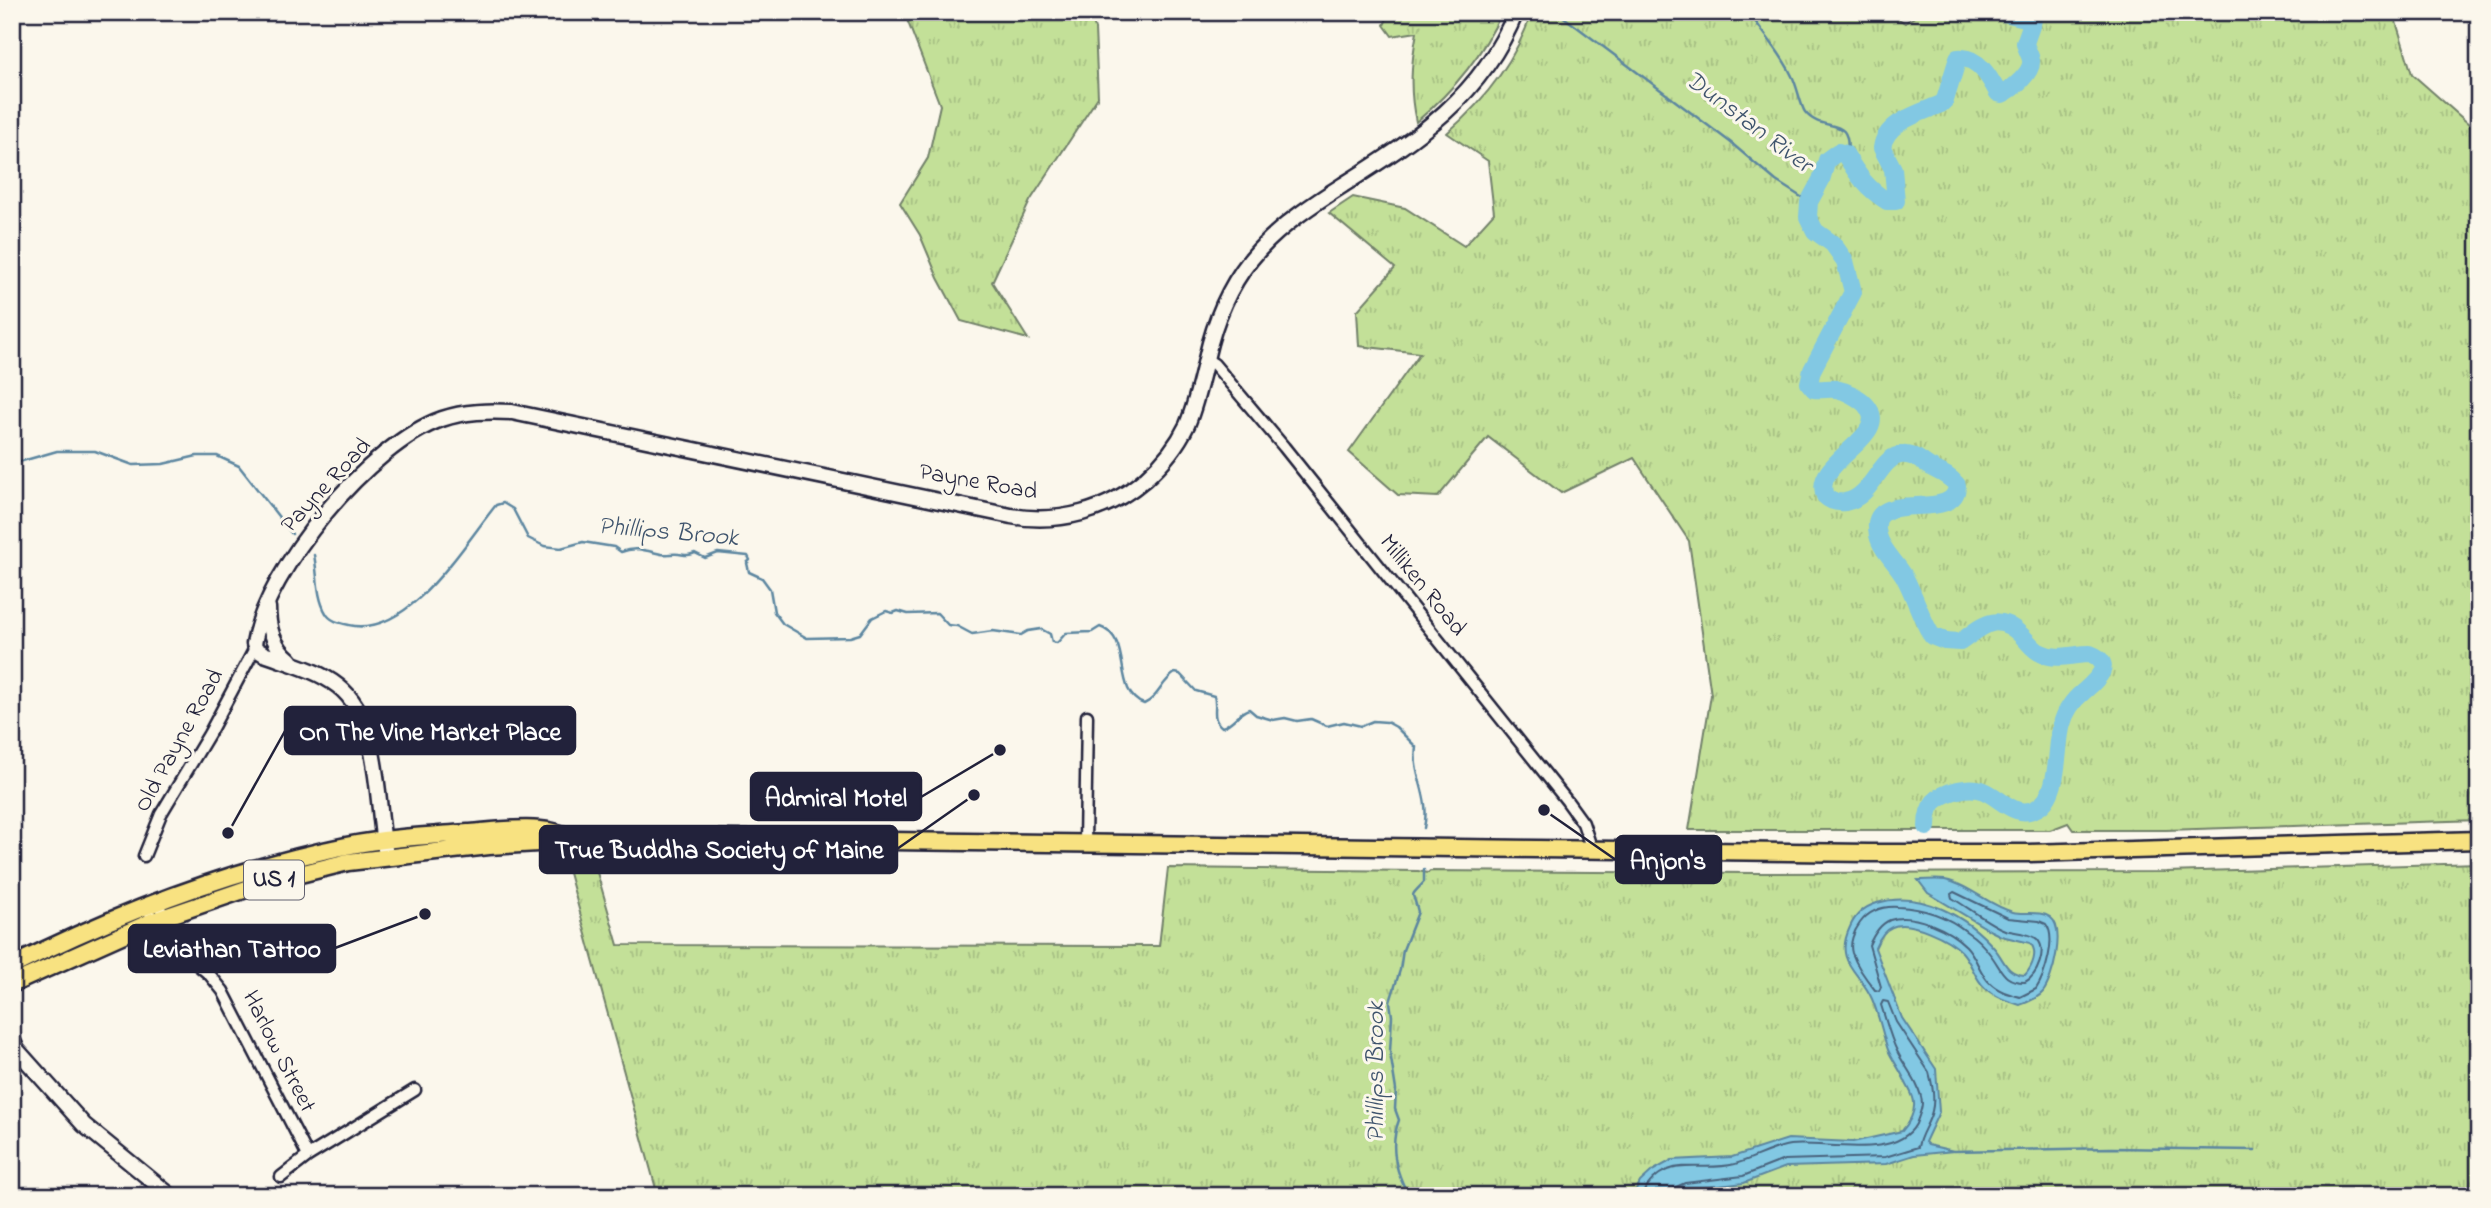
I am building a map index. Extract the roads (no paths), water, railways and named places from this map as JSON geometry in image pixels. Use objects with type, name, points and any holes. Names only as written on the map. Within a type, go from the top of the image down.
[{"type":"main road","name":"Payne Road","points":[[255,648],[255,638],[268,601],[298,549],[353,484],[404,441],[429,425],[449,417],[481,412],[523,414],[1011,516],[1060,518],[1091,511],[1113,501],[1160,465],[1176,444],[1187,424],[1223,307],[1243,269],[1276,233],[1309,207],[1409,143],[1445,114],[1493,59],[1516,12]]},
{"type":"main road","points":[[268,601],[269,628],[275,643],[296,665]]},
{"type":"main road","points":[[255,648],[337,685],[362,713],[370,743],[385,848]]},
{"type":"main road","name":"US 1","points":[[13,980],[155,911],[256,869],[348,846],[385,848],[488,831],[555,831],[567,837],[2029,853],[2479,840]]},
{"type":"main road","points":[[14,1046],[84,1125],[171,1196]]},
{"type":"street","name":"Milliken Road","points":[[1206,359],[1214,364],[1284,447],[1567,801],[1583,823],[1592,850]]},
{"type":"street","name":"Old Payne Road","points":[[144,856],[161,814],[209,734],[255,648]]},
{"type":"street","points":[[1085,844],[1087,716]]},
{"type":"street","name":"Harlow Street","points":[[155,911],[156,931],[167,943],[174,945],[210,975],[223,991],[308,1156]]},
{"type":"street","points":[[281,1177],[308,1156],[415,1090]]},
{"type":"water","points":[[1918,880],[1945,880],[1963,886],[2004,909],[2017,913],[2046,915],[2055,923],[2057,932],[2054,965],[2047,985],[2038,997],[2020,1005],[1989,991],[1978,980],[1962,952],[1948,941],[1929,932],[1899,925],[1889,928],[1876,945],[1902,1018],[1936,1069],[1939,1112],[1925,1142],[1954,1151],[1914,1155],[1886,1164],[1786,1167],[1744,1183],[1686,1190],[1673,1196],[1633,1196],[1640,1182],[1652,1171],[1672,1160],[1732,1157],[1788,1139],[1853,1142],[1902,1131],[1909,1122],[1914,1100],[1888,1050],[1872,999],[1846,958],[1846,939],[1857,915],[1877,903],[1893,900],[1926,903],[1971,926],[2014,972],[2025,975],[2034,955],[2030,943],[1991,931],[1928,893]]},
{"type":"waterway","name":"Dunstan River","points":[[1557,12],[1730,142],[1776,181],[1809,202]]},
{"type":"waterway","points":[[1749,12],[1788,67],[1805,112],[1812,119],[1835,126],[1845,134],[1848,142],[1847,156]]},
{"type":"waterway","name":"Dunstan River","points":[[1927,827],[1928,814],[1934,802],[1958,790],[1978,789],[2009,807],[2022,811],[2037,808],[2045,802],[2054,782],[2065,715],[2076,699],[2101,674],[2103,668],[2098,658],[2090,654],[2059,657],[2035,650],[2024,637],[2004,623],[1997,622],[1982,627],[1960,642],[1945,641],[1932,636],[1904,576],[1880,541],[1878,520],[1885,511],[1943,503],[1953,497],[1957,485],[1945,474],[1913,456],[1897,456],[1889,460],[1855,498],[1837,502],[1825,496],[1824,483],[1829,471],[1862,438],[1870,427],[1872,416],[1865,404],[1852,395],[1836,389],[1814,389],[1809,383],[1812,370],[1853,292],[1845,261],[1833,244],[1815,231],[1808,217],[1809,202],[1821,180],[1827,160],[1838,152],[1845,154],[1868,186],[1887,201],[1896,201],[1893,169],[1882,148],[1885,139],[1896,125],[1945,100],[1958,58],[1965,58],[1977,64],[1998,93],[2006,92],[2021,80],[2031,65],[2025,43],[2033,20],[2001,12]]},
{"type":"waterway","name":"Phillips Brook","points":[[12,464],[57,451],[95,451],[133,465],[163,464],[197,456],[217,456],[239,466],[292,534]]},
{"type":"waterway","name":"Phillips Brook","points":[[314,555],[320,599],[328,616],[349,625],[371,625],[392,618],[433,585],[496,505],[503,503],[513,509],[528,538],[544,546],[561,548],[583,542],[614,547],[621,552],[637,549],[663,554],[695,553],[705,558],[718,553],[748,556],[749,572],[762,578],[770,589],[774,612],[783,624],[807,638],[850,637],[860,634],[872,618],[886,611],[908,614],[937,613],[948,625],[957,626],[972,634],[993,631],[1021,635],[1041,629],[1050,634],[1052,642],[1057,643],[1066,633],[1092,632],[1100,627],[1110,633],[1117,642],[1128,688],[1134,698],[1144,704],[1153,698],[1175,673],[1180,674],[1196,691],[1214,696],[1216,720],[1222,727],[1249,709],[1256,715],[1273,720],[1311,719],[1327,726],[1344,722],[1361,726],[1373,721],[1387,722],[1396,727],[1416,747],[1415,757],[1425,806],[1424,828]]},
{"type":"waterway","name":"Phillips Brook","points":[[1409,1196],[1397,1169],[1394,1149],[1399,1120],[1395,1109],[1396,1090],[1390,1052],[1390,1002],[1403,950],[1418,912],[1413,895],[1424,882],[1424,870]]},
{"type":"waterway","points":[[1954,1151],[2111,1148],[2255,1150]]},
{"type":"place","name":"Admiral Motel","points":[[1000,750]]},
{"type":"place","name":"True Buddha Society of Maine","points":[[974,795]]},
{"type":"place","name":"Anjon's","points":[[1544,810]]},
{"type":"place","name":"On The Vine Market Place","points":[[228,833]]},
{"type":"place","name":"Leviathan Tattoo","points":[[425,914]]}]
